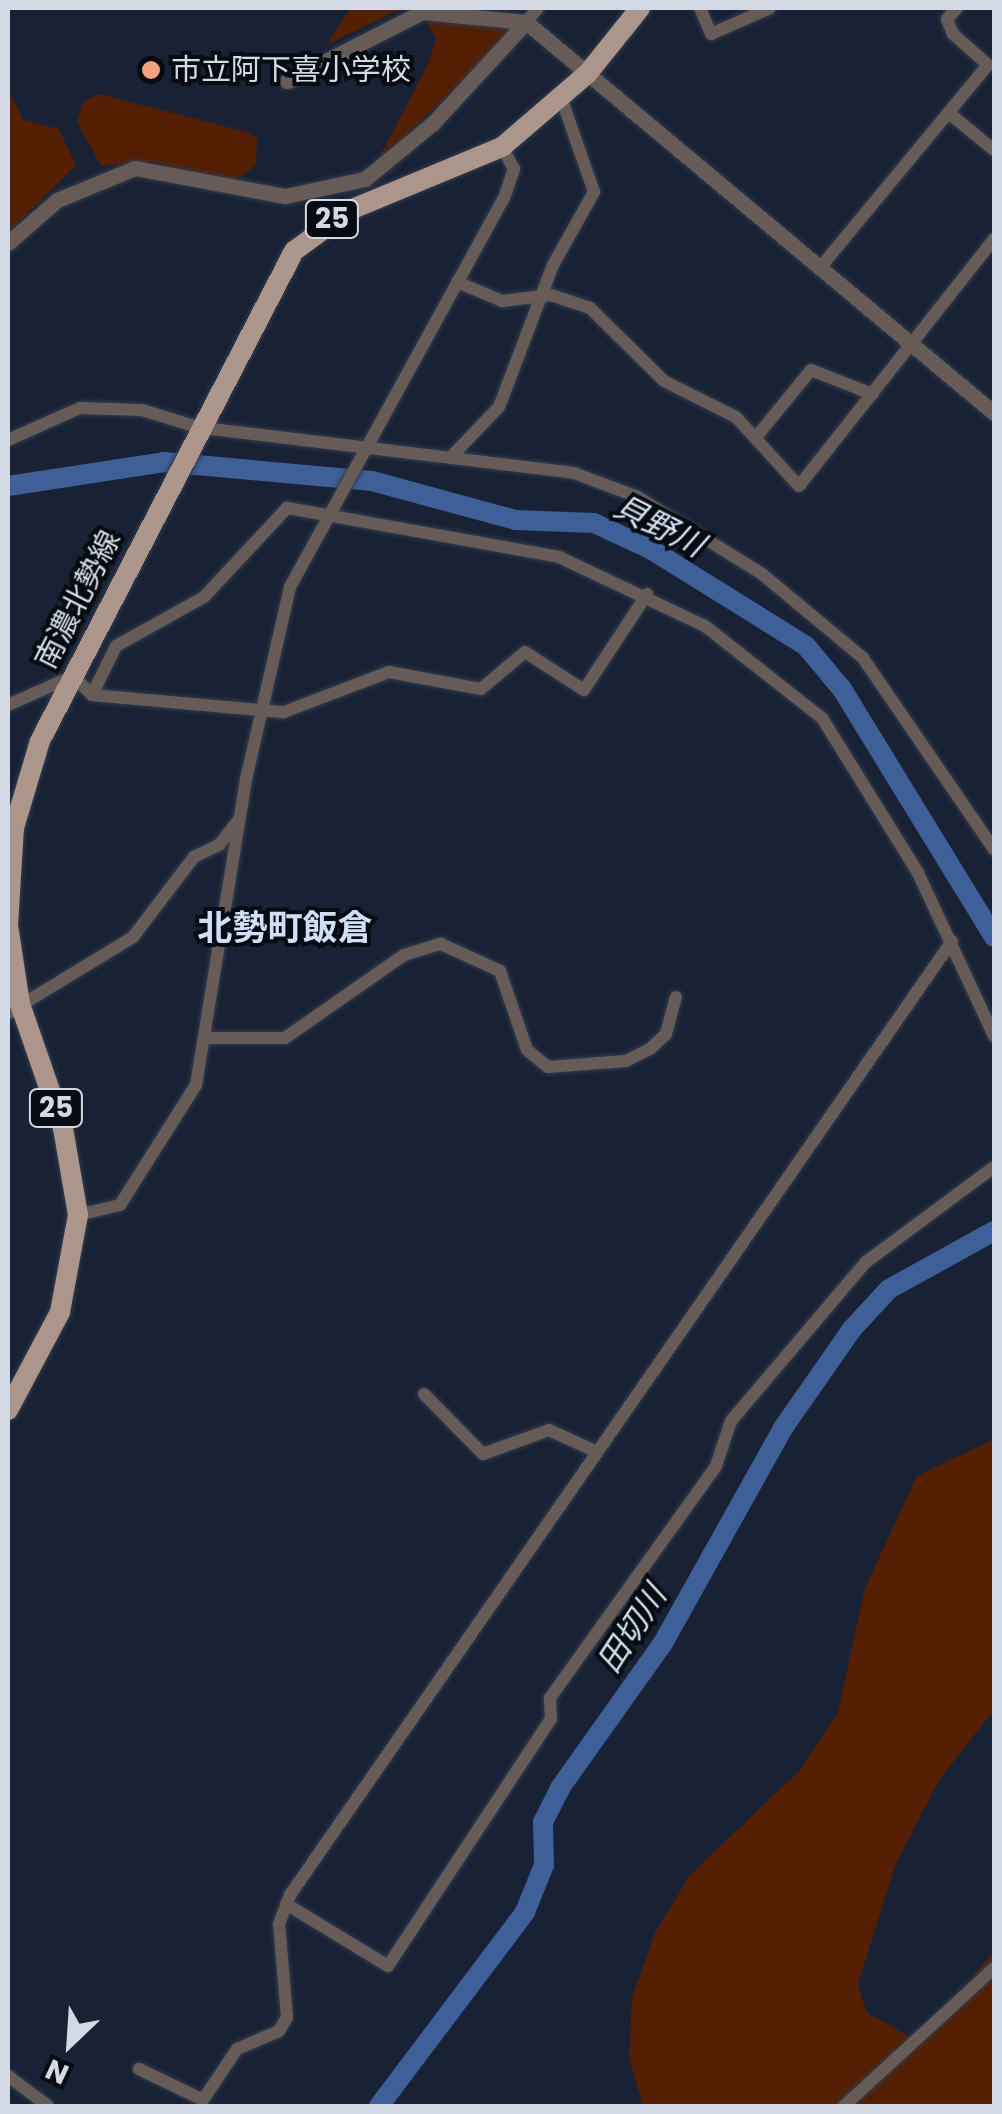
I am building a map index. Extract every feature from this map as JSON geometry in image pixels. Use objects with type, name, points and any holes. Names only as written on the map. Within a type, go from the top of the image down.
[{"type":"main road","name":"南濃北勢線","points":[[8,1410],[60,1312],[78,1215],[63,1128],[14,1008],[8,924],[14,828],[40,741],[275,278],[306,239],[350,210],[502,147],[588,74],[640,8]]},
{"type":"street","points":[[8,243],[57,200],[136,168],[284,196],[365,179],[433,124],[538,8]]},
{"type":"street","points":[[700,8],[711,34],[770,8]]},
{"type":"street","points":[[819,270],[988,65],[953,34],[947,19],[957,8]]},
{"type":"street","points":[[287,80],[422,12],[526,22],[994,413]]},
{"type":"street","points":[[451,457],[499,407],[594,192],[562,100]]},
{"type":"street","points":[[950,114],[994,150]]},
{"type":"street","points":[[78,1215],[107,1212],[134,1190],[196,1085],[210,1038],[240,819],[290,587],[514,175],[502,147]]},
{"type":"street","points":[[457,282],[502,302],[547,296],[610,320],[664,381],[700,392],[756,436],[799,486],[994,239]]},
{"type":"street","points":[[756,436],[811,370],[872,394]]},
{"type":"street","points":[[8,440],[80,408],[142,410],[199,430],[256,428],[360,454],[451,457],[600,479],[762,574],[886,682],[994,850]]},
{"type":"street","points":[[92,695],[116,646],[204,597],[276,512],[559,557],[647,594],[768,667],[822,718],[952,941],[994,1036]]},
{"type":"street","points":[[8,705],[73,676],[92,695],[241,714],[264,707],[330,700],[390,672],[481,689],[525,652],[584,690],[647,594]]},
{"type":"street","points":[[14,1008],[132,938],[194,857],[220,845],[240,819]]},
{"type":"street","points":[[138,2069],[183,2102],[217,2092],[237,2049],[278,2031],[288,2017],[279,1924],[286,1904],[952,941]]},
{"type":"street","points":[[210,1038],[286,1038],[404,955],[441,944],[500,971],[527,1050],[548,1068],[626,1061],[650,1050],[666,1034],[676,997]]},
{"type":"street","points":[[286,1904],[388,1966],[551,1719],[550,1698],[716,1466],[731,1421],[866,1262],[994,1168]]},
{"type":"street","points":[[424,1394],[483,1454],[549,1430],[597,1452]]},
{"type":"street","points":[[844,2106],[994,1968]]},
{"type":"street","points":[[8,2076],[48,2106]]},
{"type":"shaded area","points":[[350,8],[402,8],[327,45]]},
{"type":"shaded area","points":[[443,17],[514,29],[375,166],[429,62],[436,39],[427,23]]},
{"type":"shaded area","points":[[8,88],[23,120],[59,129],[76,165],[8,233]]},
{"type":"shaded area","points":[[99,94],[247,132],[257,138],[256,165],[235,181],[151,161],[101,166],[77,122],[83,102]]},
{"type":"shaded area","points":[[994,1439],[994,1710],[939,1780],[895,1866],[858,1984],[866,2012],[919,2042],[994,1951],[994,2106],[643,2106],[629,2057],[632,1997],[655,1933],[690,1875],[800,1770],[838,1712],[865,1588],[917,1476]]},
{"type":"waterway","name":"貝野川","points":[[8,486],[164,462],[372,481],[516,520],[594,523],[652,550],[806,646],[842,689],[994,937]]},
{"type":"waterway","name":"田切川","points":[[379,2106],[525,1912],[544,1865],[543,1822],[560,1788],[663,1643],[783,1428],[852,1329],[889,1289],[994,1231]]},
{"type":"place","name":"市立阿下喜小学校","points":[[151,70]]},
{"type":"district","name":"北勢町飯倉","points":[[285,928]]}]
